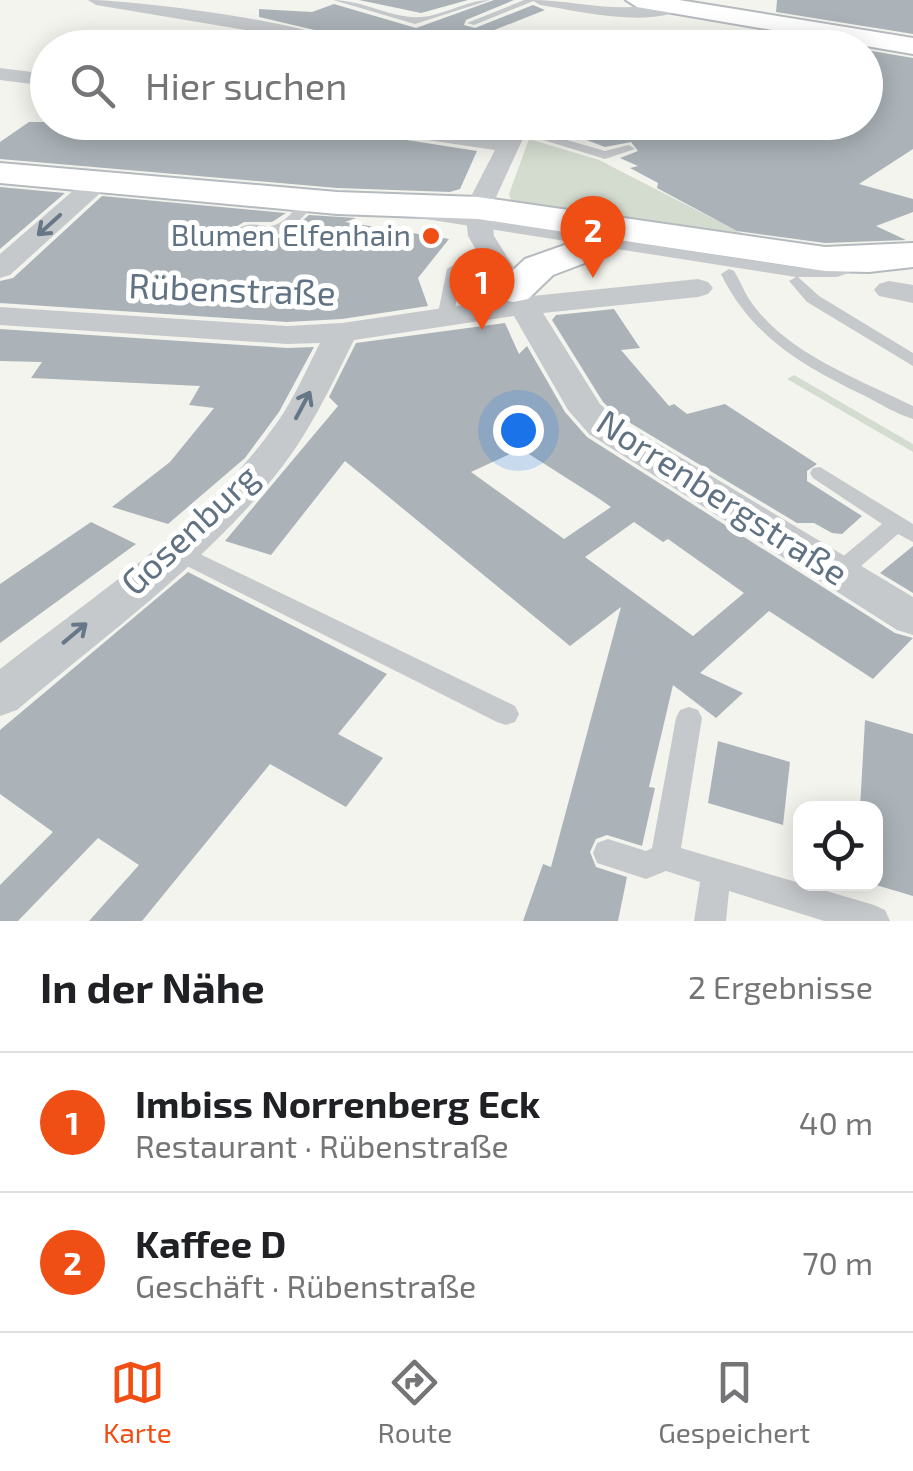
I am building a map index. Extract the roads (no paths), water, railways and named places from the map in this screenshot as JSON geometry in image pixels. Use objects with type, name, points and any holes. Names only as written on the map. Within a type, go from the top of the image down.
[{"type":"main road","points":[[637,0],[791,30]]},
{"type":"main road","points":[[883,42],[913,46]]},
{"type":"main road","points":[[0,173],[323,202],[722,246],[890,282]]},
{"type":"main road","points":[[479,222],[576,253],[714,281],[890,282]]},
{"type":"main road","points":[[517,298],[539,267],[576,253]]},
{"type":"main road","points":[[890,282],[913,255]]},
{"type":"street","points":[[96,0],[270,30]]},
{"type":"street","points":[[540,0],[626,14],[678,7]]},
{"type":"street","points":[[0,74],[30,78]]},
{"type":"street","points":[[0,95],[30,82]]},
{"type":"street","points":[[479,222],[508,140]]},
{"type":"street","points":[[0,269],[99,181]]},
{"type":"street","name":"Norrenbergstraße","points":[[479,222],[517,298],[586,410],[602,426],[836,574],[913,618]]},
{"type":"street","name":"Rübenstraße","points":[[0,316],[287,334],[342,332],[444,318],[517,298],[714,281]]},
{"type":"street","name":"Gosenburg","points":[[0,696],[175,550],[249,481],[292,427],[342,332]]},
{"type":"lane","points":[[336,0],[415,21],[486,0]]},
{"type":"lane","points":[[471,23],[532,0]]},
{"type":"lane","points":[[544,140],[605,155],[629,149]]},
{"type":"lane","points":[[242,230],[282,232],[323,202]]},
{"type":"lane","points":[[444,318],[455,269]]},
{"type":"lane","points":[[714,281],[790,348],[913,413]]},
{"type":"lane","points":[[797,281],[813,299],[913,361]]},
{"type":"lane","points":[[820,473],[904,530],[836,574]]},
{"type":"lane","points":[[175,550],[506,714]]},
{"type":"lane","points":[[665,857],[689,718]]},
{"type":"lane","points":[[608,853],[646,864],[665,857],[874,921]]},
{"type":"lane","points":[[710,921],[716,873]]},
{"type":"place","name":"Blumen Elfenhain","points":[[431,236]]},
{"type":"place","name":"Kaffee D","points":[[593,278]]},
{"type":"place","name":"Imbiss Norrenberg Eck","points":[[482,330]]}]
